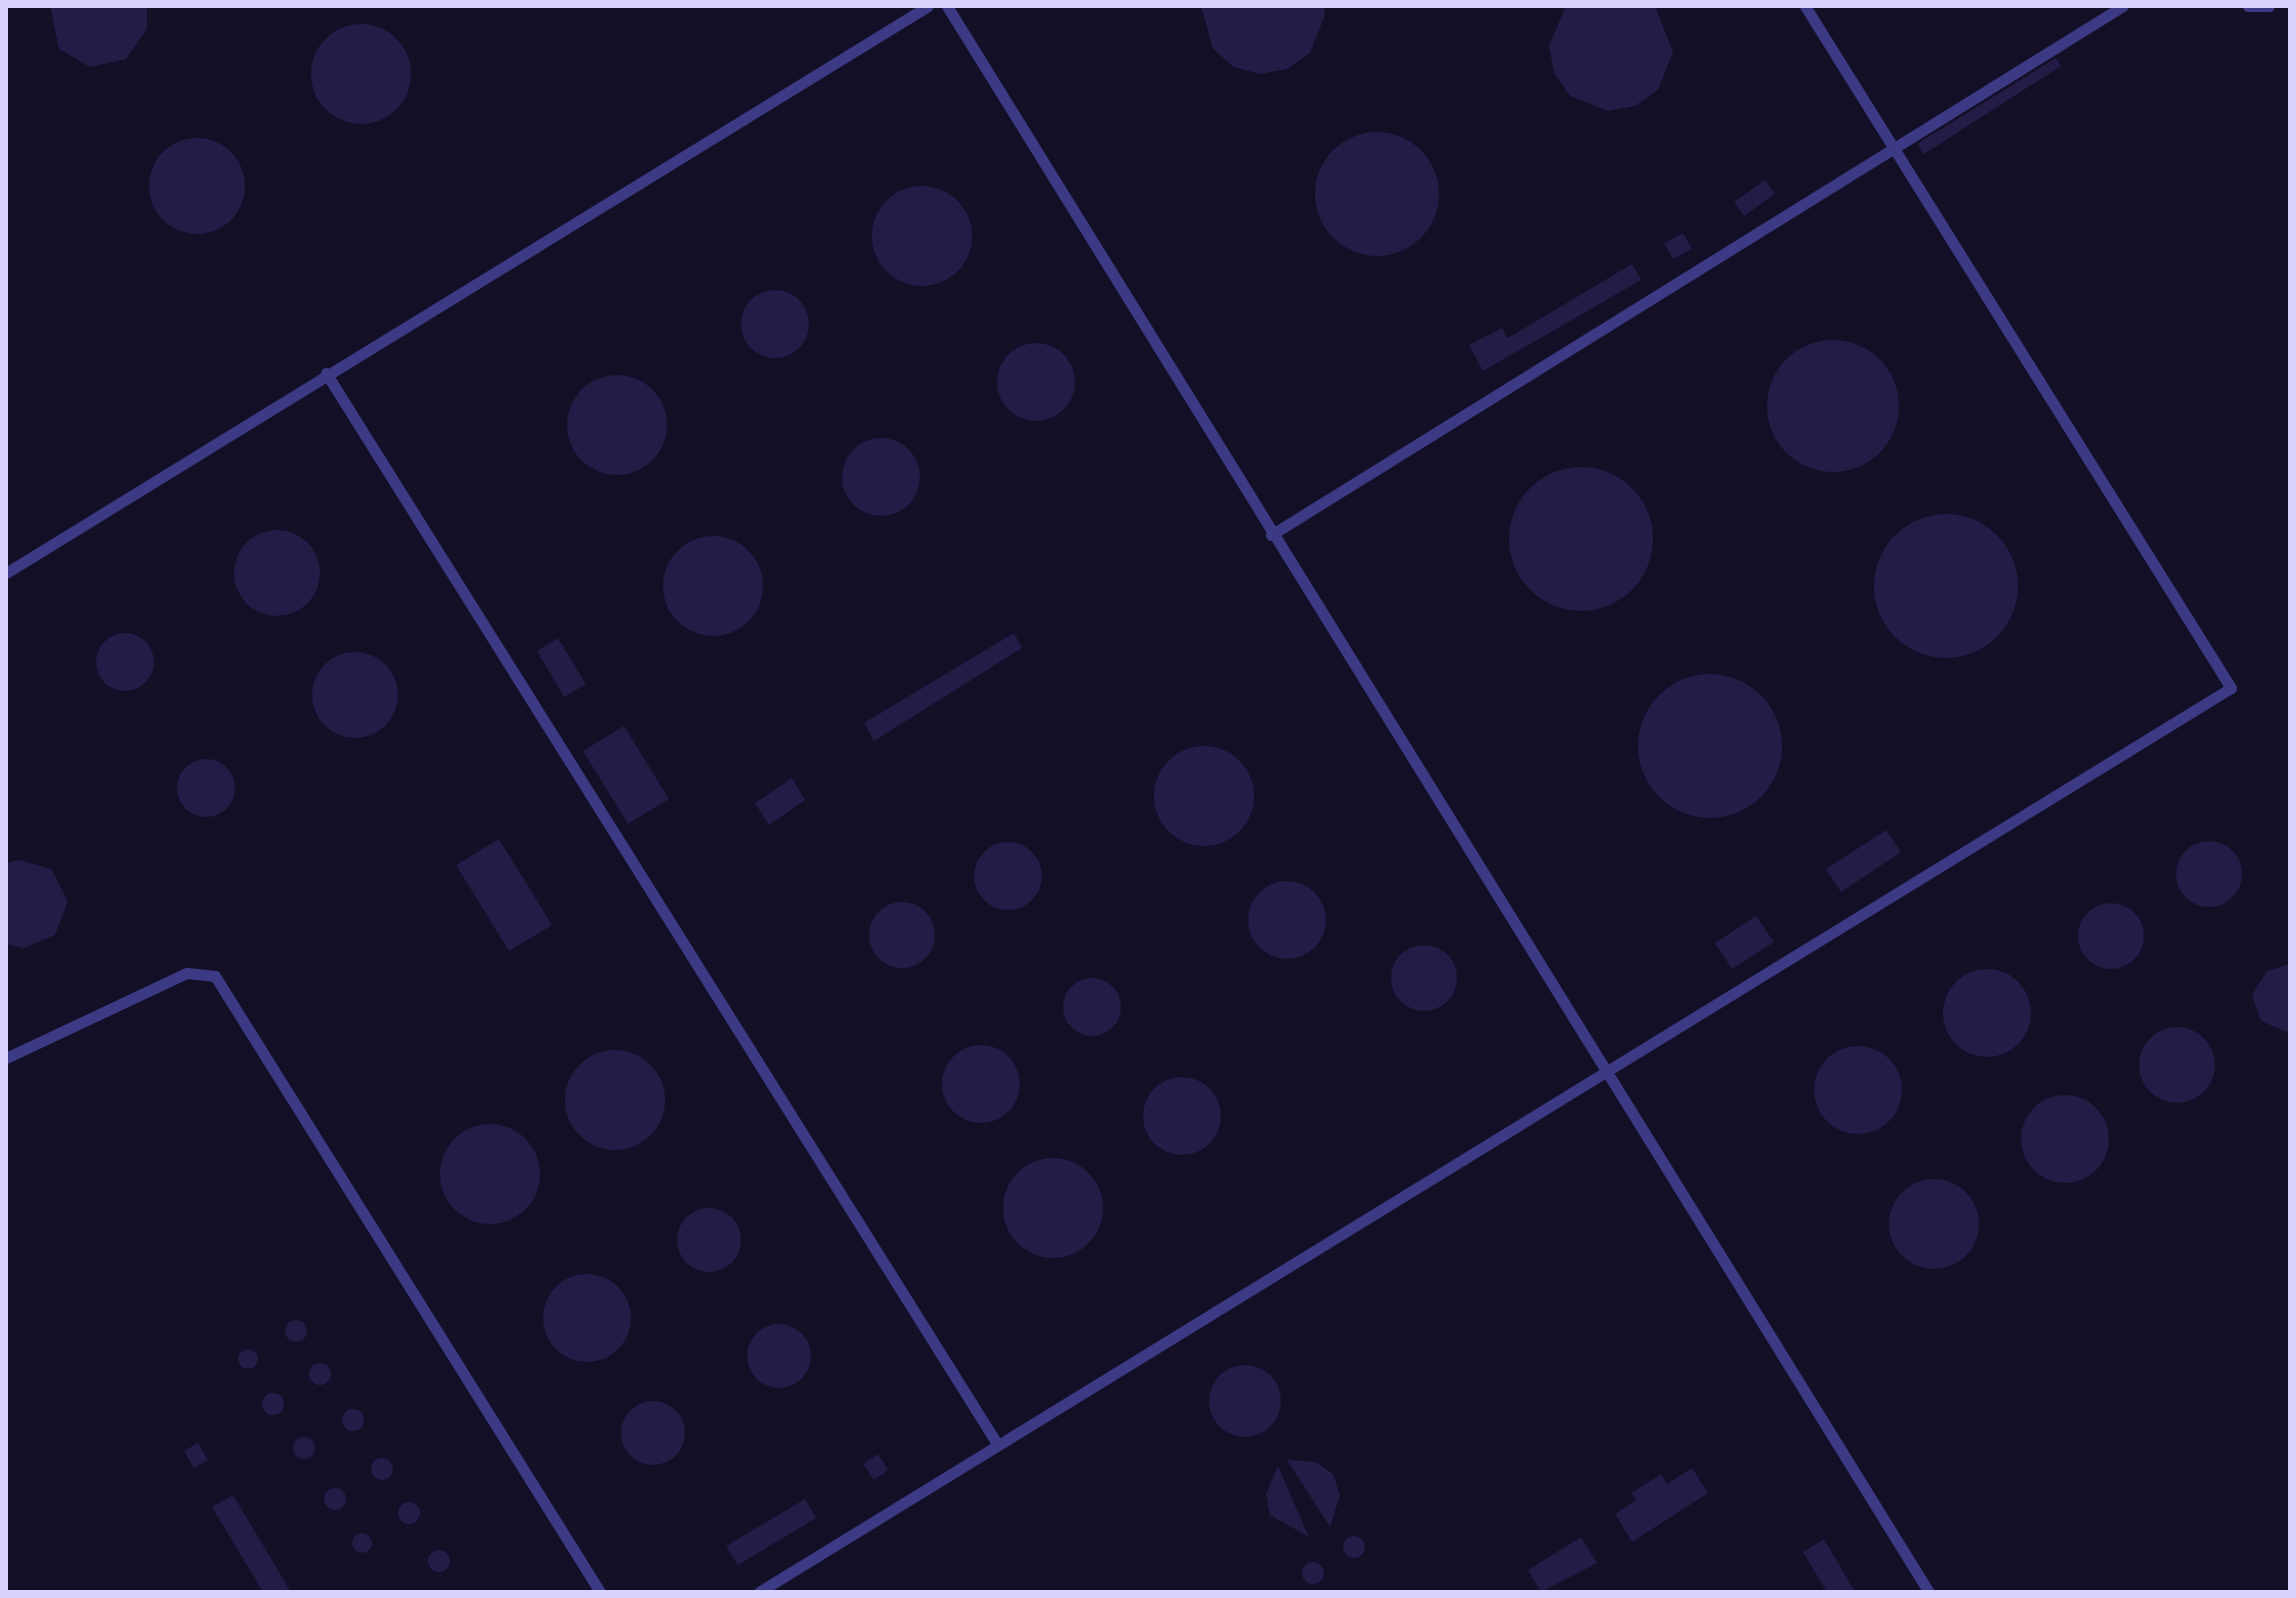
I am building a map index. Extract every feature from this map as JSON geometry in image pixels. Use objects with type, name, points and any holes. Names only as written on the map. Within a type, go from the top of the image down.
[{"type":"lane","points":[[6,573],[326,373],[928,6]]},
{"type":"lane","points":[[947,6],[1271,535],[1929,1592]]},
{"type":"lane","points":[[759,1592],[996,1442],[2231,688],[1891,149],[1805,6]]},
{"type":"lane","points":[[1271,535],[2123,6]]},
{"type":"lane","points":[[2248,6],[2269,6]]},
{"type":"lane","points":[[326,373],[996,1442]]},
{"type":"lane","points":[[6,1058],[187,973],[215,976],[600,1592]]},
{"type":"building","points":[[50,6],[147,6],[147,29],[126,59],[90,67],[59,49]]},
{"type":"building","points":[[1201,6],[1324,6],[1325,15],[1310,53],[1287,69],[1260,74],[1234,67],[1213,49]]},
{"type":"building","points":[[1566,6],[1655,6],[1673,52],[1658,90],[1635,106],[1608,111],[1570,96],[1554,73],[1549,46]]},
{"type":"building","points":[[361,24],[380,28],[396,39],[407,55],[411,74],[407,93],[396,109],[380,120],[361,124],[342,120],[326,109],[315,93],[311,74],[315,55],[326,39],[342,28]]},
{"type":"building","points":[[2056,58],[2061,66],[1924,154],[1917,144]]},
{"type":"building","points":[[1377,132],[1401,137],[1421,150],[1434,170],[1439,194],[1434,218],[1421,238],[1401,251],[1377,256],[1353,251],[1333,238],[1320,218],[1315,194],[1320,170],[1333,150],[1353,137]]},
{"type":"building","points":[[197,138],[216,141],[231,152],[242,167],[245,186],[242,205],[231,220],[216,231],[197,234],[178,231],[163,220],[152,205],[149,186],[152,167],[163,152],[178,141]]},
{"type":"building","points":[[1765,180],[1775,194],[1744,216],[1734,202]]},
{"type":"building","points":[[922,186],[941,190],[957,201],[968,217],[972,236],[968,255],[957,271],[941,282],[922,286],[903,282],[887,271],[876,255],[872,236],[876,217],[887,201],[903,190]]},
{"type":"building","points":[[1683,233],[1692,249],[1673,259],[1664,243]]},
{"type":"building","points":[[1632,264],[1641,280],[1483,371],[1469,345],[1502,328],[1508,338]]},
{"type":"building","points":[[775,290],[799,300],[809,324],[799,348],[775,358],[751,348],[741,324],[751,300]]},
{"type":"building","points":[[1833,340],[1858,345],[1880,359],[1894,381],[1899,406],[1894,431],[1880,453],[1858,467],[1833,472],[1808,467],[1786,453],[1772,431],[1767,406],[1772,381],[1786,359],[1808,345]]},
{"type":"building","points":[[1036,343],[1051,346],[1064,354],[1072,367],[1075,382],[1072,397],[1064,410],[1051,418],[1036,421],[1021,418],[1008,410],[1000,397],[997,382],[1000,367],[1008,354],[1021,346]]},
{"type":"building","points":[[617,375],[636,379],[652,390],[663,406],[667,425],[663,444],[652,460],[636,471],[617,475],[598,471],[582,460],[571,444],[567,425],[571,406],[582,390],[598,379]]},
{"type":"building","points":[[881,438],[896,441],[909,449],[917,462],[920,477],[917,492],[909,505],[896,513],[881,516],[866,513],[853,505],[845,492],[842,477],[845,462],[853,449],[866,441]]},
{"type":"building","points":[[1581,467],[1609,472],[1632,488],[1648,511],[1653,539],[1648,567],[1632,590],[1609,606],[1581,611],[1553,606],[1530,590],[1514,567],[1509,539],[1514,511],[1530,488],[1553,472]]},
{"type":"building","points":[[1946,514],[1974,519],[1997,535],[2013,558],[2018,586],[2013,614],[1997,637],[1974,653],[1946,658],[1918,653],[1895,637],[1879,614],[1874,586],[1879,558],[1895,535],[1918,519]]},
{"type":"building","points":[[277,530],[301,537],[313,549],[320,573],[313,597],[301,609],[277,616],[253,609],[241,597],[234,573],[241,549],[253,537]]},
{"type":"building","points":[[713,536],[732,540],[748,551],[759,567],[763,586],[759,605],[748,621],[732,632],[713,636],[694,632],[678,621],[667,605],[663,586],[667,567],[678,551],[694,540]]},
{"type":"building","points":[[125,633],[145,642],[154,662],[145,682],[125,691],[105,682],[96,662],[105,642]]},
{"type":"building","points":[[1014,633],[1022,648],[874,741],[864,723]]},
{"type":"building","points":[[558,638],[586,684],[564,697],[537,651]]},
{"type":"building","points":[[355,652],[379,659],[391,671],[398,695],[391,719],[379,731],[355,738],[331,731],[319,719],[312,695],[319,671],[331,659]]},
{"type":"building","points":[[1710,674],[1738,679],[1761,695],[1777,718],[1782,746],[1777,774],[1761,797],[1738,813],[1710,818],[1682,813],[1659,797],[1643,774],[1638,746],[1643,718],[1659,695],[1682,679]]},
{"type":"building","points":[[624,726],[669,799],[628,824],[583,751]]},
{"type":"building","points":[[1204,746],[1223,750],[1239,761],[1250,777],[1254,796],[1250,815],[1239,831],[1223,842],[1204,846],[1185,842],[1169,831],[1158,815],[1154,796],[1158,777],[1169,761],[1185,750]]},
{"type":"building","points":[[206,759],[217,761],[226,768],[233,777],[233,799],[226,808],[217,815],[206,817],[195,815],[186,808],[179,799],[177,788],[179,777],[186,768],[195,761]]},
{"type":"building","points":[[792,778],[805,800],[769,825],[755,803]]},
{"type":"building","points":[[1886,830],[1901,852],[1841,892],[1826,869]]},
{"type":"building","points":[[499,839],[552,925],[509,951],[456,865]]},
{"type":"building","points":[[2202,841],[2216,841],[2228,846],[2237,855],[2242,874],[2240,887],[2233,898],[2216,907],[2202,907],[2190,902],[2181,893],[2176,881],[2176,867],[2181,855],[2190,846]]},
{"type":"building","points":[[1008,842],[1032,852],[1042,876],[1032,900],[1008,910],[984,900],[974,876],[984,852]]},
{"type":"building","points":[[19,860],[51,869],[68,901],[55,935],[24,948],[6,944],[6,863]]},
{"type":"building","points":[[1287,881],[1302,884],[1315,892],[1323,905],[1326,920],[1323,935],[1315,948],[1302,956],[1287,959],[1272,956],[1259,948],[1251,935],[1248,920],[1251,905],[1259,892],[1272,884]]},
{"type":"building","points":[[895,902],[909,902],[921,907],[930,916],[935,935],[933,948],[926,959],[909,968],[895,968],[883,963],[874,954],[869,942],[869,928],[874,916],[883,907]]},
{"type":"building","points":[[2104,903],[2118,903],[2130,908],[2139,917],[2144,936],[2142,949],[2135,960],[2118,969],[2104,969],[2092,964],[2083,955],[2078,943],[2078,929],[2083,917],[2092,908]]},
{"type":"building","points":[[1756,916],[1774,942],[1732,969],[1715,943]]},
{"type":"building","points":[[1417,945],[1431,945],[1443,950],[1452,959],[1457,978],[1455,991],[1448,1002],[1431,1011],[1417,1011],[1405,1006],[1396,997],[1391,985],[1391,971],[1396,959],[1405,950]]},
{"type":"building","points":[[2290,964],[2290,1033],[2261,1021],[2252,995],[2267,971]]},
{"type":"building","points":[[1987,969],[2012,976],[2024,988],[2031,1013],[2024,1038],[2012,1050],[1987,1057],[1962,1050],[1950,1038],[1943,1013],[1950,988],[1962,976]]},
{"type":"building","points":[[1092,978],[1103,980],[1112,987],[1119,996],[1119,1018],[1112,1027],[1103,1034],[1092,1036],[1081,1034],[1072,1027],[1065,1018],[1063,1007],[1065,996],[1072,987],[1081,980]]},
{"type":"building","points":[[2177,1027],[2191,1030],[2204,1038],[2212,1051],[2215,1065],[2212,1079],[2204,1092],[2191,1100],[2177,1103],[2163,1100],[2150,1092],[2142,1079],[2139,1065],[2142,1051],[2150,1038],[2163,1030]]},
{"type":"building","points":[[981,1045],[996,1048],[1009,1056],[1017,1069],[1020,1084],[1017,1099],[1009,1112],[996,1120],[981,1123],[966,1120],[953,1112],[945,1099],[942,1084],[945,1069],[953,1056],[966,1048]]},
{"type":"building","points":[[1858,1046],[1883,1053],[1895,1065],[1902,1090],[1895,1115],[1883,1127],[1858,1134],[1833,1127],[1821,1115],[1814,1090],[1821,1065],[1833,1053]]},
{"type":"building","points":[[615,1050],[634,1054],[650,1065],[661,1081],[665,1100],[661,1119],[650,1135],[634,1146],[615,1150],[596,1146],[580,1135],[569,1119],[565,1100],[569,1081],[580,1065],[596,1054]]},
{"type":"building","points":[[1182,1077],[1197,1080],[1210,1088],[1218,1101],[1221,1116],[1218,1131],[1210,1144],[1197,1152],[1182,1155],[1167,1152],[1154,1144],[1146,1131],[1143,1116],[1146,1101],[1154,1088],[1167,1080]]},
{"type":"building","points":[[2065,1095],[2090,1102],[2102,1114],[2109,1139],[2102,1164],[2090,1176],[2065,1183],[2040,1176],[2028,1164],[2021,1139],[2028,1114],[2040,1102]]},
{"type":"building","points":[[490,1124],[509,1128],[525,1139],[536,1155],[540,1174],[536,1193],[525,1209],[509,1220],[490,1224],[471,1220],[455,1209],[444,1193],[440,1174],[444,1155],[455,1139],[471,1128]]},
{"type":"building","points":[[1053,1158],[1072,1162],[1088,1173],[1099,1189],[1103,1208],[1099,1227],[1088,1243],[1072,1254],[1053,1258],[1034,1254],[1018,1243],[1007,1227],[1003,1208],[1007,1189],[1018,1173],[1034,1162]]},
{"type":"building","points":[[1925,1179],[1943,1179],[1959,1186],[1972,1199],[1979,1215],[1979,1233],[1972,1249],[1959,1262],[1943,1269],[1925,1269],[1909,1262],[1896,1249],[1889,1233],[1889,1215],[1896,1199],[1909,1186]]},
{"type":"building","points":[[709,1208],[727,1214],[735,1222],[741,1240],[735,1258],[727,1266],[709,1272],[691,1266],[683,1258],[677,1240],[683,1222],[691,1214]]},
{"type":"building","points":[[587,1274],[612,1281],[624,1293],[631,1318],[624,1343],[612,1355],[587,1362],[562,1355],[550,1343],[543,1318],[550,1293],[562,1281]]},
{"type":"building","points":[[296,1320],[307,1331],[296,1342],[285,1331]]},
{"type":"building","points":[[779,1324],[797,1330],[805,1338],[811,1356],[805,1374],[797,1382],[779,1388],[761,1382],[753,1374],[747,1356],[753,1338],[761,1330]]},
{"type":"building","points":[[244,1349],[252,1349],[258,1359],[252,1369],[244,1369],[238,1363],[238,1355]]},
{"type":"building","points":[[320,1363],[331,1374],[320,1385],[309,1374]]},
{"type":"building","points":[[1252,1365],[1271,1375],[1279,1387],[1279,1415],[1271,1427],[1259,1435],[1238,1437],[1219,1427],[1211,1415],[1209,1394],[1219,1375],[1231,1367]]},
{"type":"building","points":[[273,1393],[284,1404],[273,1415],[262,1404]]},
{"type":"building","points":[[653,1401],[671,1407],[679,1415],[685,1433],[679,1451],[671,1459],[653,1465],[635,1459],[627,1451],[621,1433],[627,1415],[635,1407]]},
{"type":"building","points":[[353,1409],[364,1420],[353,1431],[342,1420]]},
{"type":"building","points":[[304,1437],[315,1448],[304,1459],[293,1448]]},
{"type":"building","points":[[198,1443],[208,1460],[194,1468],[184,1451]]},
{"type":"building","points":[[878,1454],[888,1470],[874,1480],[863,1464]]},
{"type":"building","points":[[382,1458],[393,1469],[382,1480],[371,1469]]},
{"type":"building","points":[[1287,1460],[1316,1462],[1333,1474],[1340,1495],[1330,1527]]},
{"type":"building","points":[[1278,1466],[1309,1537],[1270,1515],[1266,1494]]},
{"type":"building","points":[[1692,1468],[1708,1493],[1632,1542],[1615,1514],[1636,1500],[1631,1493],[1661,1474],[1667,1484]]},
{"type":"building","points":[[335,1488],[346,1499],[335,1510],[324,1499]]},
{"type":"building","points":[[233,1495],[291,1592],[263,1592],[212,1507]]},
{"type":"building","points":[[805,1499],[816,1518],[738,1565],[726,1546]]},
{"type":"building","points":[[409,1502],[420,1513],[409,1524],[398,1513]]},
{"type":"building","points":[[358,1533],[366,1533],[372,1543],[366,1553],[358,1553],[352,1547],[352,1539]]},
{"type":"building","points":[[1354,1536],[1362,1539],[1365,1547],[1362,1555],[1354,1558],[1346,1555],[1343,1547],[1346,1539]]},
{"type":"building","points":[[1581,1537],[1597,1563],[1541,1592],[1528,1570]]},
{"type":"building","points":[[1824,1539],[1855,1592],[1827,1592],[1803,1552]]},
{"type":"building","points":[[439,1550],[450,1561],[439,1572],[428,1561]]},
{"type":"building","points":[[1313,1562],[1324,1573],[1313,1584],[1302,1573]]}]
